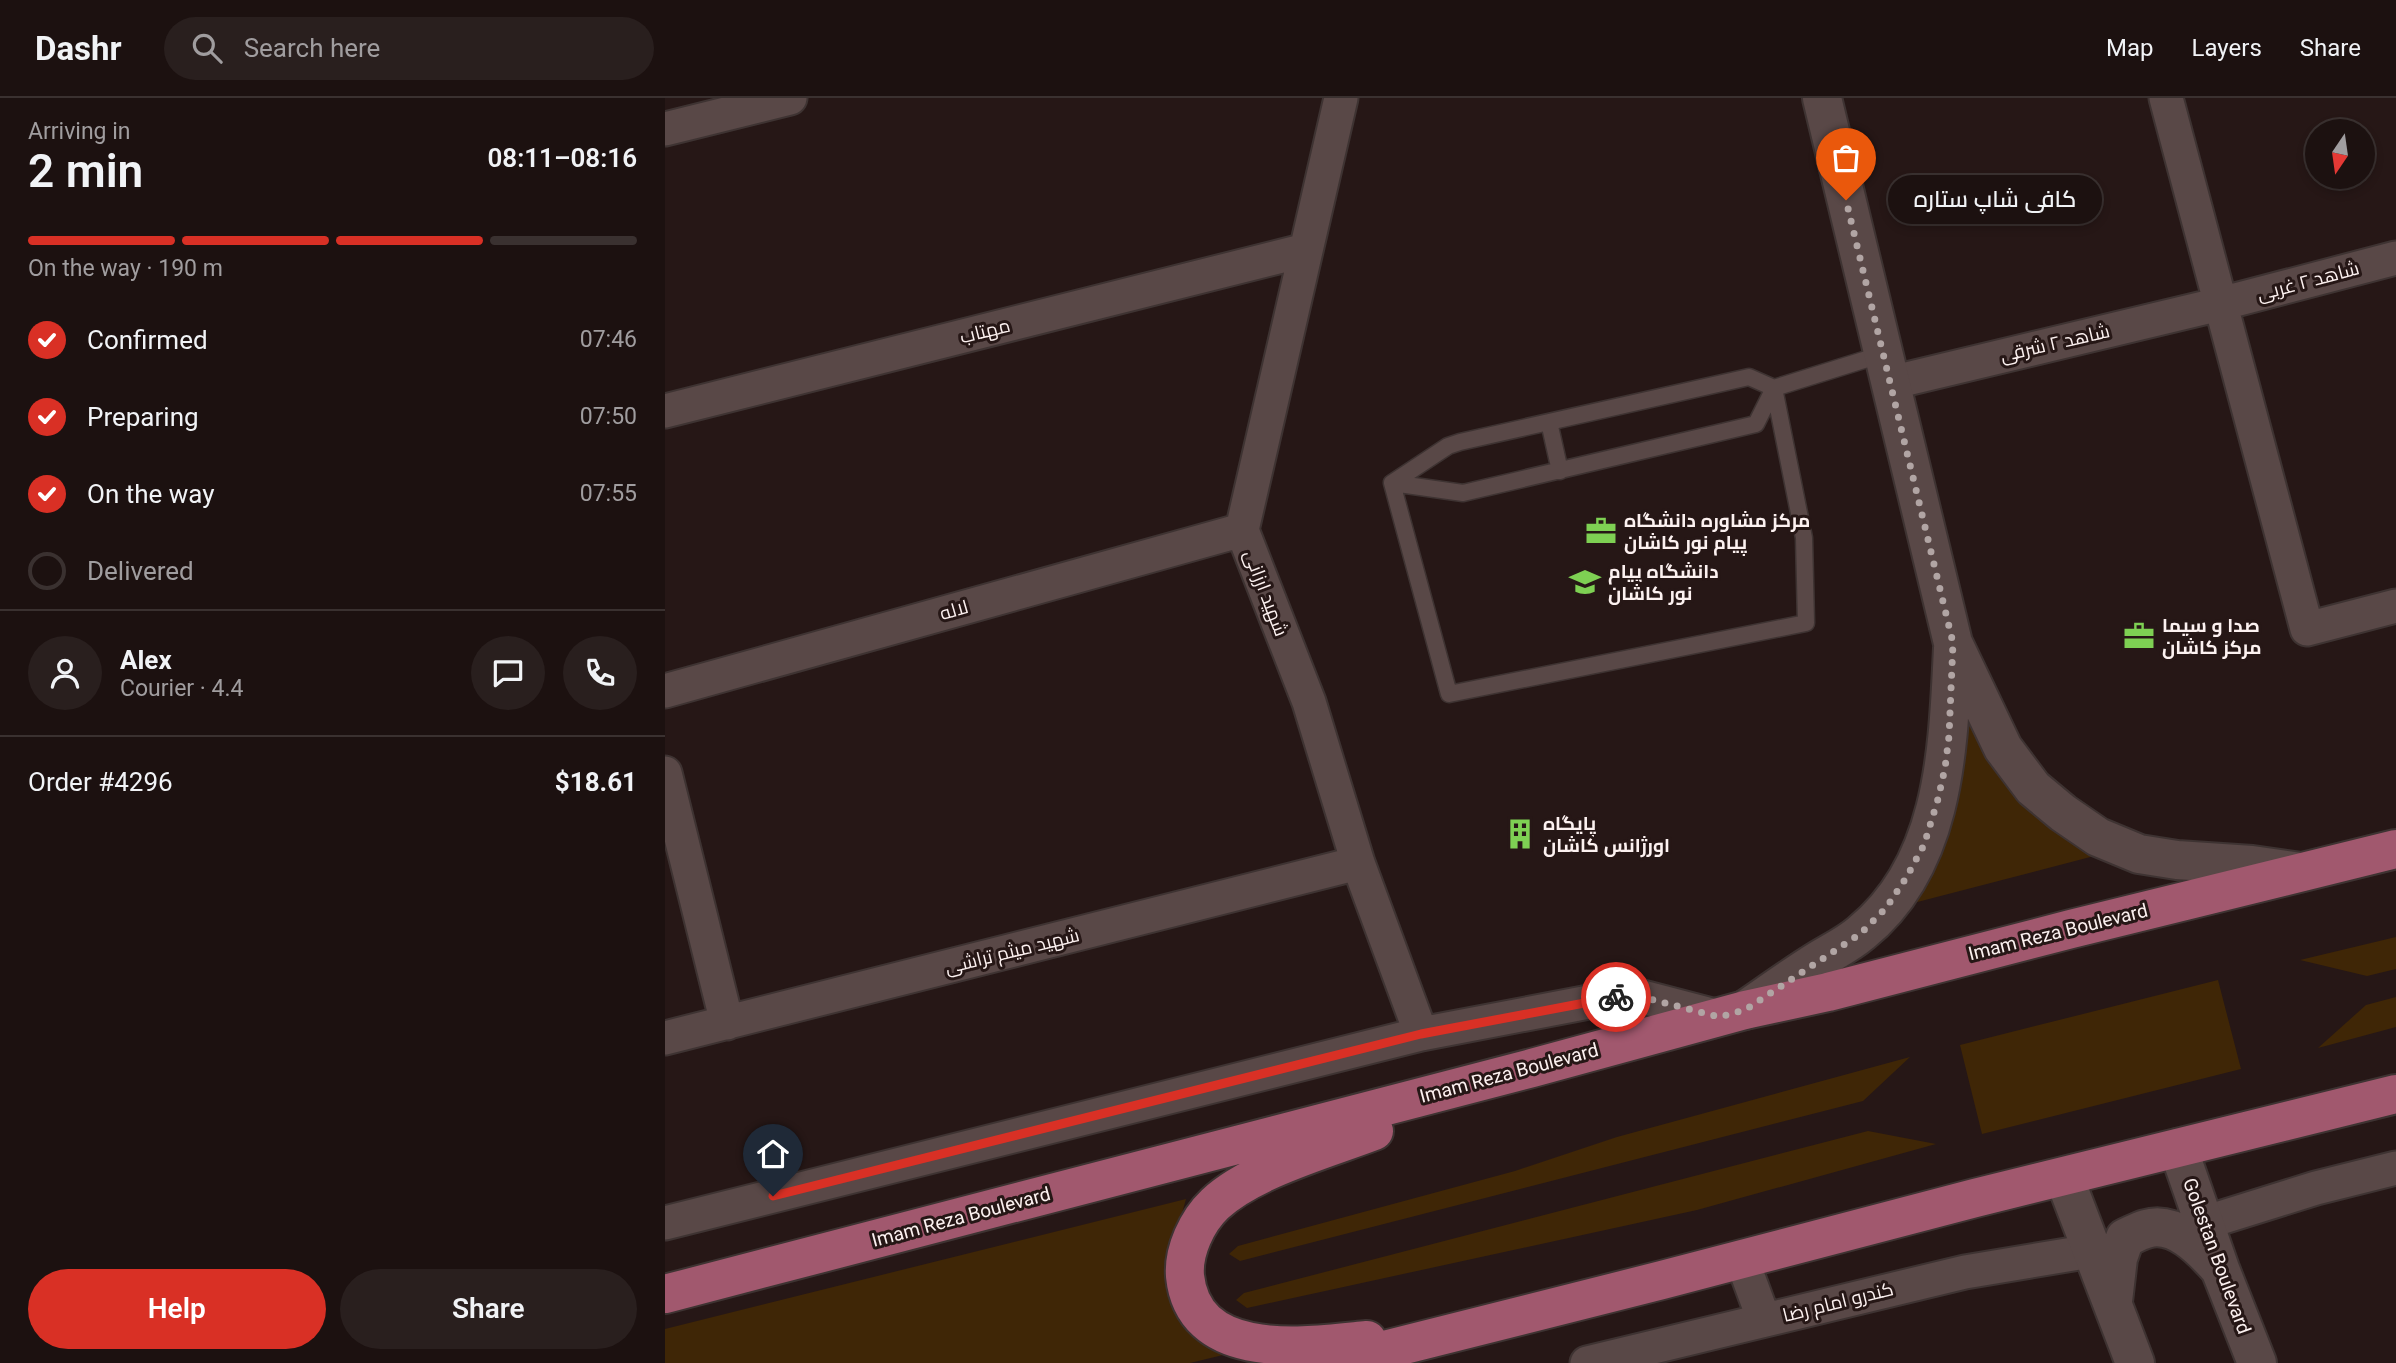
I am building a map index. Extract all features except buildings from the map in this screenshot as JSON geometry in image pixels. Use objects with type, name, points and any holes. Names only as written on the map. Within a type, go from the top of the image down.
[{"type":"main road","points":[[1822,98],[1953,643],[2003,748],[2033,788],[2063,813],[2098,836],[2139,854],[2301,872]]},
{"type":"main road","points":[[1732,1013],[1860,934],[1886,908],[1906,878],[1924,845],[1945,768],[1953,643]]},
{"type":"main road","points":[[2344,862],[2396,833]]},
{"type":"main road","name":"Imam Reza Boulevard","points":[[665,1294],[1732,1013],[1828,992],[2396,849]]},
{"type":"main road","points":[[1473,1329],[1289,1348],[1237,1341],[1206,1321],[1195,1308],[1187,1291],[1185,1267],[1194,1232],[1216,1202],[1236,1187],[1261,1175],[1552,1062]]},
{"type":"main road","points":[[1333,1363],[1742,1260],[1962,1201],[2396,1094]]},
{"type":"main road","name":"Golestan Boulevard","points":[[2178,1148],[2220,1269],[2257,1363]]},
{"type":"main road","points":[[2064,1177],[2135,1363]]},
{"type":"main road","points":[[2112,1307],[2118,1258],[2125,1238],[2149,1228],[2169,1229],[2185,1238],[2202,1248],[2220,1269]]},
{"type":"street","points":[[665,129],[790,98]]},
{"type":"street","name":"شهید ارزانی","points":[[1341,98],[1242,530],[1309,702],[1358,863],[1421,1034]]},
{"type":"street","points":[[2166,98],[2307,629],[2396,606]]},
{"type":"street","name":"مهتاب","points":[[665,411],[1306,250]]},
{"type":"street","name":"شاهد ۲ غربی","points":[[2220,304],[2396,258]]},
{"type":"street","name":"شاهد ۲ شرقی","points":[[1887,368],[2220,304]]},
{"type":"street","name":"لاله","points":[[665,691],[1242,530]]},
{"type":"street","points":[[665,774],[727,1023]]},
{"type":"street","name":"شهید میثم تراشی","points":[[665,1038],[1358,863]]},
{"type":"street","points":[[665,1223],[1421,1034],[1631,994],[1732,1013]]},
{"type":"street","points":[[2204,1223],[2316,1188],[2396,1168]]},
{"type":"street","name":"کندرو امام رضا","points":[[1587,1363],[1965,1272],[2091,1251]]},
{"type":"street","points":[[1742,1260],[1764,1320]]},
{"type":"lane","points":[[1392,483],[1448,446],[1549,422],[1749,377],[1773,388],[1887,368]]},
{"type":"lane","points":[[1392,483],[1463,493],[1756,424],[1773,388]]},
{"type":"lane","points":[[1392,483],[1449,694],[1806,623],[1804,538],[1773,388]]},
{"type":"lane","points":[[1549,422],[1560,471]]},
{"type":"shaded area","points":[[1961,712],[2098,855],[1902,906]]},
{"type":"shaded area","points":[[2396,937],[2396,969],[2367,976],[2300,960]]},
{"type":"shaded area","points":[[2218,980],[2241,1069],[1982,1134],[1960,1045]]},
{"type":"shaded area","points":[[2396,997],[2396,1027],[2318,1048],[2366,1005]]},
{"type":"shaded area","points":[[1910,1057],[1863,1101],[1240,1261],[1229,1254],[1238,1246],[1515,1171],[1617,1137]]},
{"type":"shaded area","points":[[1868,1131],[1936,1144],[1697,1210],[1247,1308],[1236,1300],[1244,1293]]},
{"type":"shaded area","points":[[1186,1199],[1179,1224],[1209,1345],[1223,1355],[1190,1363],[665,1363],[665,1329]]},
{"type":"way so far","points":[[1616,997],[1631,994],[1719,1017],[1745,1010],[1860,934],[1886,908],[1924,845],[1938,799],[1949,736],[1953,643],[1846,200]]},
{"type":"place","name":"کافی شاپ ستاره","points":[[1846,200]]},
{"type":"place","name":"مرکز مشاوره دانشگاه پیام نور کاشان","points":[[1601,531]]},
{"type":"place","name":"دانشگاه پیام نور کاشان","points":[[1585,582]]},
{"type":"place","name":"صدا و سیما مرکز کاشان","points":[[2139,636]]},
{"type":"place","name":"پایگاه اورژانس کاشان","points":[[1520,834]]},
{"type":"route","points":[[773,1196],[1421,1034],[1616,997]]}]
